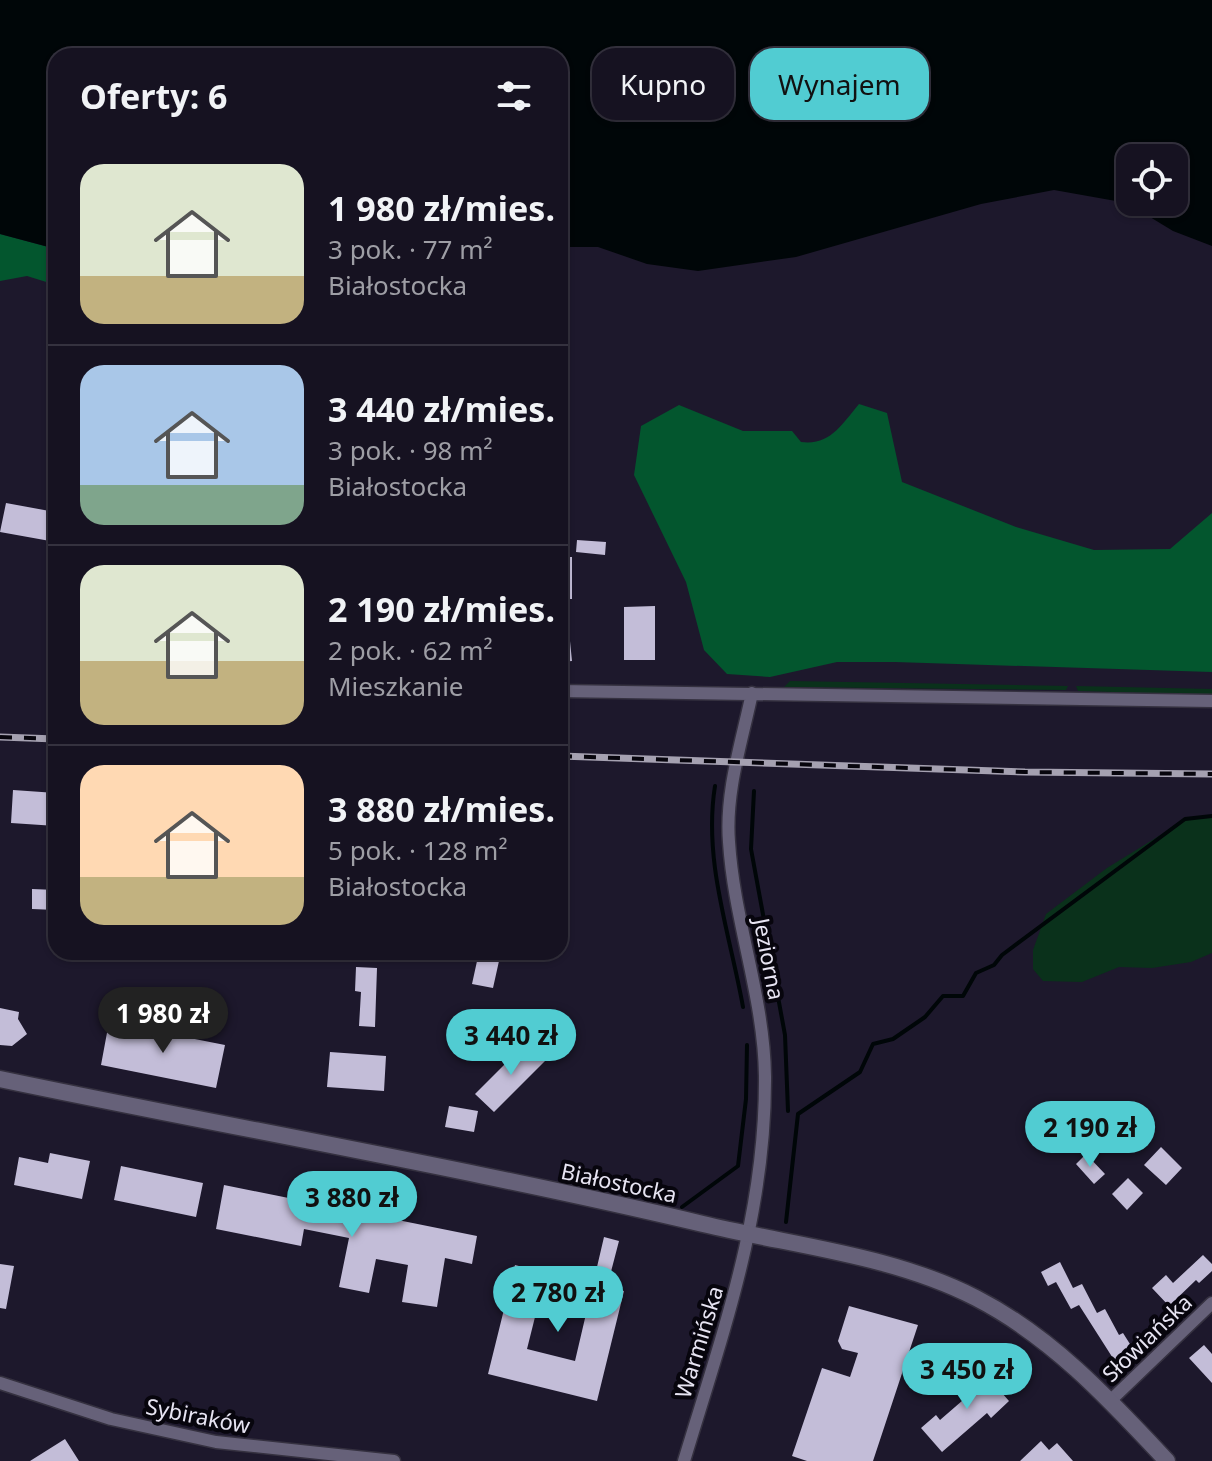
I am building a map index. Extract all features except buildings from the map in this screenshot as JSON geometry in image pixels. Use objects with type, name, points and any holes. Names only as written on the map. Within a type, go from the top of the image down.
[{"type":"street","points":[[568,691],[1212,701]]},
{"type":"street","name":"Jeziorna","points":[[750,1234],[763,1135],[764,1051],[732,869],[728,821],[752,693]]},
{"type":"street","name":"Białostocka","points":[[0,1079],[850,1255],[940,1282],[975,1298],[1057,1352],[1110,1401],[1167,1461]]},
{"type":"street","name":"Warmińska","points":[[684,1461],[750,1234]]},
{"type":"street","name":"Słowiańska","points":[[1110,1401],[1212,1303]]},
{"type":"street","name":"Sybiraków","points":[[0,1383],[111,1419],[216,1442],[394,1461]]},
{"type":"green space","points":[[0,234],[48,247],[48,283],[27,276],[0,281]]},
{"type":"green space","points":[[859,404],[887,413],[902,482],[1016,527],[1094,550],[1170,549],[1212,513],[1212,672],[837,662],[770,677],[727,674],[704,650],[686,582],[634,475],[641,426],[679,405],[743,431],[792,431],[801,442],[811,442],[828,437]]},
{"type":"green space","points":[[790,681],[1068,686],[1066,690],[784,687]]},
{"type":"green space","points":[[1076,686],[1212,689],[1212,695],[1078,691]]},
{"type":"green space","points":[[1212,817],[1212,953],[1191,962],[1152,968],[1119,967],[1082,982],[1043,981],[1033,969],[1033,950],[1046,914],[1107,868],[1188,818]]},
{"type":"shaded area","points":[[0,0],[1212,0],[1212,246],[1173,231],[1148,216],[1188,216],[1188,144],[1116,144],[1116,201],[1054,190],[981,204],[796,257],[698,271],[647,264],[598,247],[568,247],[568,48],[48,48],[48,247],[0,234]]},
{"type":"waterway","points":[[715,786],[712,814],[715,870],[743,1007]]},
{"type":"waterway","points":[[754,791],[751,849],[771,958]]},
{"type":"waterway","points":[[786,1222],[798,1114],[860,1072],[873,1044],[893,1039],[925,1017],[943,996],[963,996],[976,973],[994,965],[1002,955],[1185,819],[1212,816]]},
{"type":"waterway","points":[[776,986],[785,1035],[788,1111]]},
{"type":"waterway","points":[[682,1207],[738,1166],[746,1099],[747,1045]]},
{"type":"railway","points":[[0,737],[48,739]]},
{"type":"railway","points":[[568,756],[1025,772],[1212,774]]}]
